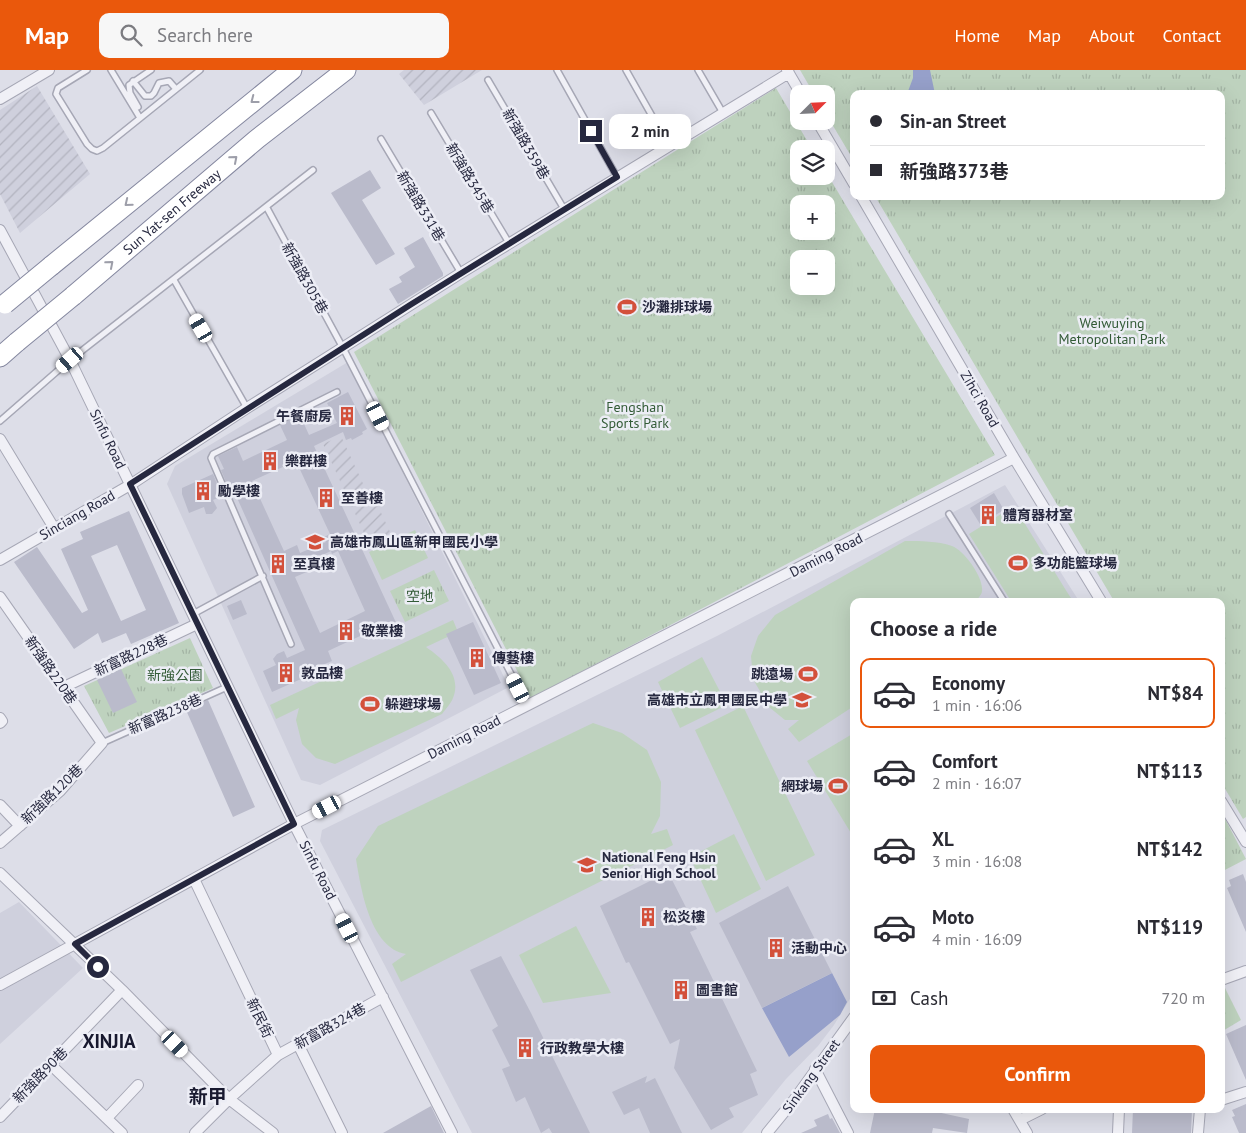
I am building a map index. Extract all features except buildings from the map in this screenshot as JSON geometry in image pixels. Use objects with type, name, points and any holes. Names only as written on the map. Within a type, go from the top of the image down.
[{"type":"highway","points":[[2,306],[292,70]]},
{"type":"highway","name":"Sun Yat-sen Freeway","points":[[0,357],[257,139],[346,70]]},
{"type":"street","points":[[0,100],[49,70]]},
{"type":"street","points":[[788,72],[796,85]]},
{"type":"street","name":"Sinciang Road","points":[[0,560],[130,484],[461,273],[788,72]]},
{"type":"street","points":[[822,130],[850,177]]},
{"type":"street","name":"Zihci Road","points":[[863,200],[1014,458],[1099,598]]},
{"type":"street","name":"Sinfu Road","points":[[0,230],[70,360],[294,824],[452,1133]]},
{"type":"street","points":[[0,439],[54,528]]},
{"type":"street","name":"Daming Road","points":[[0,985],[294,824],[1014,458]]},
{"type":"street","name":"新強路220巷","points":[[0,597],[102,743]]},
{"type":"street","name":"新富路228巷","points":[[64,687],[197,624]]},
{"type":"street","points":[[0,718],[2,721],[0,723]]},
{"type":"street","name":"新強路120巷","points":[[0,843],[60,791],[102,743]]},
{"type":"street","points":[[0,805],[20,826]]},
{"type":"street","points":[[1225,808],[1246,842]]},
{"type":"street","points":[[0,872],[122,990],[229,1099],[273,1133]]},
{"type":"street","name":"新民街","points":[[194,879],[278,1055],[195,1133]]},
{"type":"street","points":[[1225,979],[1246,971]]},
{"type":"street","name":"新強路90巷","points":[[0,1117],[122,990]]},
{"type":"street","name":"新富路324巷","points":[[278,1055],[383,997]]},
{"type":"street","name":"Sinkang Street","points":[[767,1133],[794,1100],[850,1023]]},
{"type":"street","points":[[298,1044],[342,1133]]},
{"type":"street","points":[[50,1064],[122,1133]]},
{"type":"street","points":[[816,1069],[848,1133]]},
{"type":"street","points":[[107,1118],[138,1085]]},
{"type":"street","points":[[1225,1099],[1246,1092]]},
{"type":"street","points":[[1016,1113],[1027,1133]]},
{"type":"street","points":[[1020,1120],[1034,1113]]},
{"type":"street","points":[[1118,1133],[1119,1113]]},
{"type":"street","points":[[1198,1133],[1200,1113]]},
{"type":"lane","points":[[87,70],[58,88],[56,94],[92,149],[97,151],[200,70]]},
{"type":"lane","points":[[111,70],[140,118]]},
{"type":"lane","points":[[138,106],[130,93],[129,85],[151,70]]},
{"type":"lane","points":[[557,70],[617,177]]},
{"type":"lane","points":[[626,70],[669,146]]},
{"type":"lane","points":[[698,70],[723,113]]},
{"type":"lane","name":"新強路359巷","points":[[488,80],[564,209]]},
{"type":"lane","points":[[133,81],[145,96],[151,96],[159,83],[164,81],[169,81],[176,89]]},
{"type":"lane","name":"新強路345巷","points":[[431,113],[510,243]]},
{"type":"lane","name":"新強路331巷","points":[[381,139],[461,273]]},
{"type":"lane","points":[[0,421],[70,360],[313,170]]},
{"type":"lane","name":"新強路305巷","points":[[266,208],[343,348],[527,705]]},
{"type":"lane","points":[[174,280],[248,408]]},
{"type":"lane","points":[[291,644],[211,458],[213,454],[337,392]]},
{"type":"lane","points":[[949,514],[1002,598]]},
{"type":"lane","points":[[193,614],[263,576]]},
{"type":"lane","name":"新富路238巷","points":[[102,743],[228,686]]},
{"type":"shaded area","points":[[404,70],[482,70],[424,105],[399,74]]},
{"type":"shaded area","points":[[37,86],[90,174],[20,233],[0,194],[0,110]]},
{"type":"shaded area","name":"高雄市鳳山區新甲國民小學","points":[[348,362],[509,687],[320,785],[301,780],[167,484],[175,466]]},
{"type":"shaded area","points":[[341,436],[373,505],[377,504],[392,536],[370,546],[323,444]]},
{"type":"shaded area","name":"National Feng Hsin Senior High School","points":[[1005,485],[1077,598],[850,598],[850,999],[834,1025],[818,1046],[786,1079],[742,1133],[472,1133],[320,841],[322,830],[717,636]]},
{"type":"shaded area","points":[[19,902],[83,968],[0,1044],[0,913]]},
{"type":"green space","name":"Weiwuying Metropolitan Park","points":[[800,70],[1246,70],[1246,817],[1243,819],[1225,789],[1225,598],[1112,598],[877,200],[1225,200],[1225,90],[850,90],[850,154],[835,129],[835,85],[809,85]]},
{"type":"green space","name":"Fengshan Sports Park","points":[[776,88],[790,112],[790,130],[801,130],[807,140],[790,140],[790,185],[834,185],[995,455],[531,698],[354,352]]},
{"type":"green space","name":"多功能籃球場","points":[[1014,506],[1071,598],[1009,598],[969,534]]},
{"type":"green space","points":[[415,530],[428,558],[382,580],[369,552]]},
{"type":"green space","points":[[905,541],[935,542],[952,546],[962,553],[972,565],[982,585],[979,598],[850,598],[850,709],[799,742],[788,729],[799,720],[785,720],[769,707],[753,679],[751,656],[758,636],[775,615]]},
{"type":"green space","name":"空地","points":[[434,570],[449,601],[405,622],[390,591]]},
{"type":"green space","points":[[453,620],[458,632],[426,647],[449,668],[455,682],[453,698],[442,714],[335,764],[316,758],[302,744],[296,720],[299,708],[276,719],[270,705]]},
{"type":"green space","name":"新強公園","points":[[190,638],[213,688],[109,733],[84,686]]},
{"type":"green space","points":[[702,657],[727,705],[680,728],[658,682]]},
{"type":"green space","points":[[743,706],[815,855],[766,881],[695,730]]},
{"type":"green space","points":[[593,723],[622,733],[647,750],[661,782],[660,816],[651,834],[667,829],[673,845],[401,982],[392,964],[406,954],[394,949],[384,941],[369,916],[356,859],[378,826]]},
{"type":"green space","name":"網球場","points":[[850,735],[850,831],[807,761]]},
{"type":"green space","points":[[1225,819],[1246,859],[1225,870]]},
{"type":"green space","points":[[734,834],[761,889],[716,913],[690,857]]},
{"type":"green space","points":[[576,926],[611,993],[543,1003],[519,955]]},
{"type":"green space","points":[[1225,988],[1241,1020],[1225,1030]]},
{"type":"water","points":[[913,70],[930,70],[934,90],[908,90],[913,78]]},
{"type":"water","points":[[832,973],[847,1002],[840,1015],[789,1057],[762,1008]]},
{"type":"place","name":"沙灘排球場","points":[[627,307]]},
{"type":"place","name":"午餐廚房","points":[[347,416]]},
{"type":"place","name":"樂群樓","points":[[270,461]]},
{"type":"place","name":"勵學樓","points":[[203,491]]},
{"type":"place","name":"至善樓","points":[[326,498]]},
{"type":"place","name":"體育器材室","points":[[988,515]]},
{"type":"place","name":"高雄市鳳山區新甲國民小學","points":[[315,542]]},
{"type":"place","name":"多功能籃球場","points":[[1018,563]]},
{"type":"place","name":"至真樓","points":[[278,564]]},
{"type":"place","name":"敬業樓","points":[[346,631]]},
{"type":"place","name":"傳藝樓","points":[[477,658]]},
{"type":"place","name":"敦品樓","points":[[286,673]]},
{"type":"place","name":"跳遠場","points":[[808,674]]},
{"type":"place","name":"高雄市立鳳甲國民中學","points":[[802,700]]},
{"type":"place","name":"躲避球場","points":[[370,704]]},
{"type":"place","name":"網球場","points":[[838,786]]},
{"type":"place","name":"National Feng Hsin Senior High School","points":[[587,865]]},
{"type":"place","name":"松炎樓","points":[[648,917]]},
{"type":"place","name":"活動中心","points":[[776,948]]},
{"type":"place","name":"圖書館","points":[[681,990]]},
{"type":"place","name":"行政教學大樓","points":[[525,1048]]},
{"type":"district","name":"XINJIA","points":[[109,1041]]},
{"type":"district","name":"新甲","points":[[208,1096]]},
{"type":"route","points":[[98,967],[75,944],[294,824],[130,484],[410,305],[617,177],[591,131]]}]
